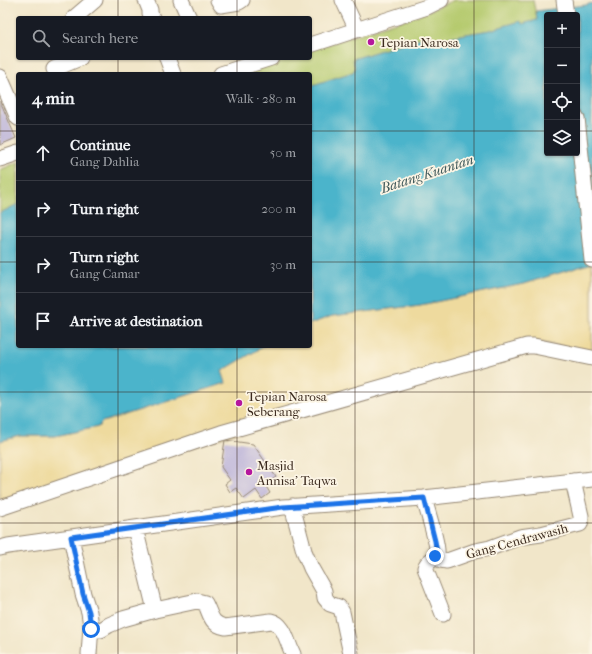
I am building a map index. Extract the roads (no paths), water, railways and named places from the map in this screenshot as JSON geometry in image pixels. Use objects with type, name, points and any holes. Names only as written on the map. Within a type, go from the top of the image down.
[{"type":"street","points":[[76,16],[95,0]]},
{"type":"street","points":[[146,0],[151,16]]},
{"type":"street","points":[[181,0],[188,16]]},
{"type":"street","points":[[218,0],[220,5],[239,2],[242,0]]},
{"type":"street","points":[[342,0],[357,30]]},
{"type":"street","points":[[564,0],[566,12]]},
{"type":"street","points":[[312,44],[357,30],[435,1]]},
{"type":"street","points":[[53,67],[74,60]]},
{"type":"street","points":[[168,60],[172,72]]},
{"type":"street","points":[[227,72],[265,60]]},
{"type":"street","points":[[0,77],[16,113]]},
{"type":"street","points":[[577,120],[592,260]]},
{"type":"street","points":[[0,159],[16,154]]},
{"type":"street","points":[[0,508],[221,433],[527,346],[534,346],[592,358]]},
{"type":"street","points":[[0,548],[292,506],[424,498],[592,479]]},
{"type":"street","name":"Gang Cendrawasih","points":[[435,556],[441,560],[447,561],[520,538],[580,524],[581,516],[573,481]]},
{"type":"street","points":[[424,498],[437,553],[427,563],[425,568],[443,614]]},
{"type":"street","points":[[292,506],[304,551],[311,568],[324,591],[325,598],[330,604],[339,607],[342,612],[352,654]]},
{"type":"street","points":[[135,528],[155,610]]},
{"type":"street","points":[[71,537],[83,594],[89,612],[91,629],[90,654]]},
{"type":"street","points":[[91,629],[101,630],[122,619],[197,601],[205,603],[212,618],[219,626],[225,627],[231,625],[271,621],[276,622],[282,629],[293,654]]},
{"type":"water","name":"Batang Kuantan","points":[[592,3],[592,263],[523,284],[420,305],[332,316],[312,323],[312,85],[353,72],[355,69],[353,59],[424,37],[427,43],[449,40],[449,37],[490,30],[521,21],[522,24],[537,20],[536,11]]},
{"type":"water","points":[[16,205],[16,348],[261,348],[222,371],[226,383],[102,422],[98,427],[55,436],[20,436],[0,441],[0,213]]},
{"type":"place","name":"Tepian Narosa","points":[[371,42]]},
{"type":"place","name":"Tepian Narosa Seberang","points":[[239,403]]},
{"type":"place","name":"Masjid Annisa' Taqwa","points":[[249,472]]}]
